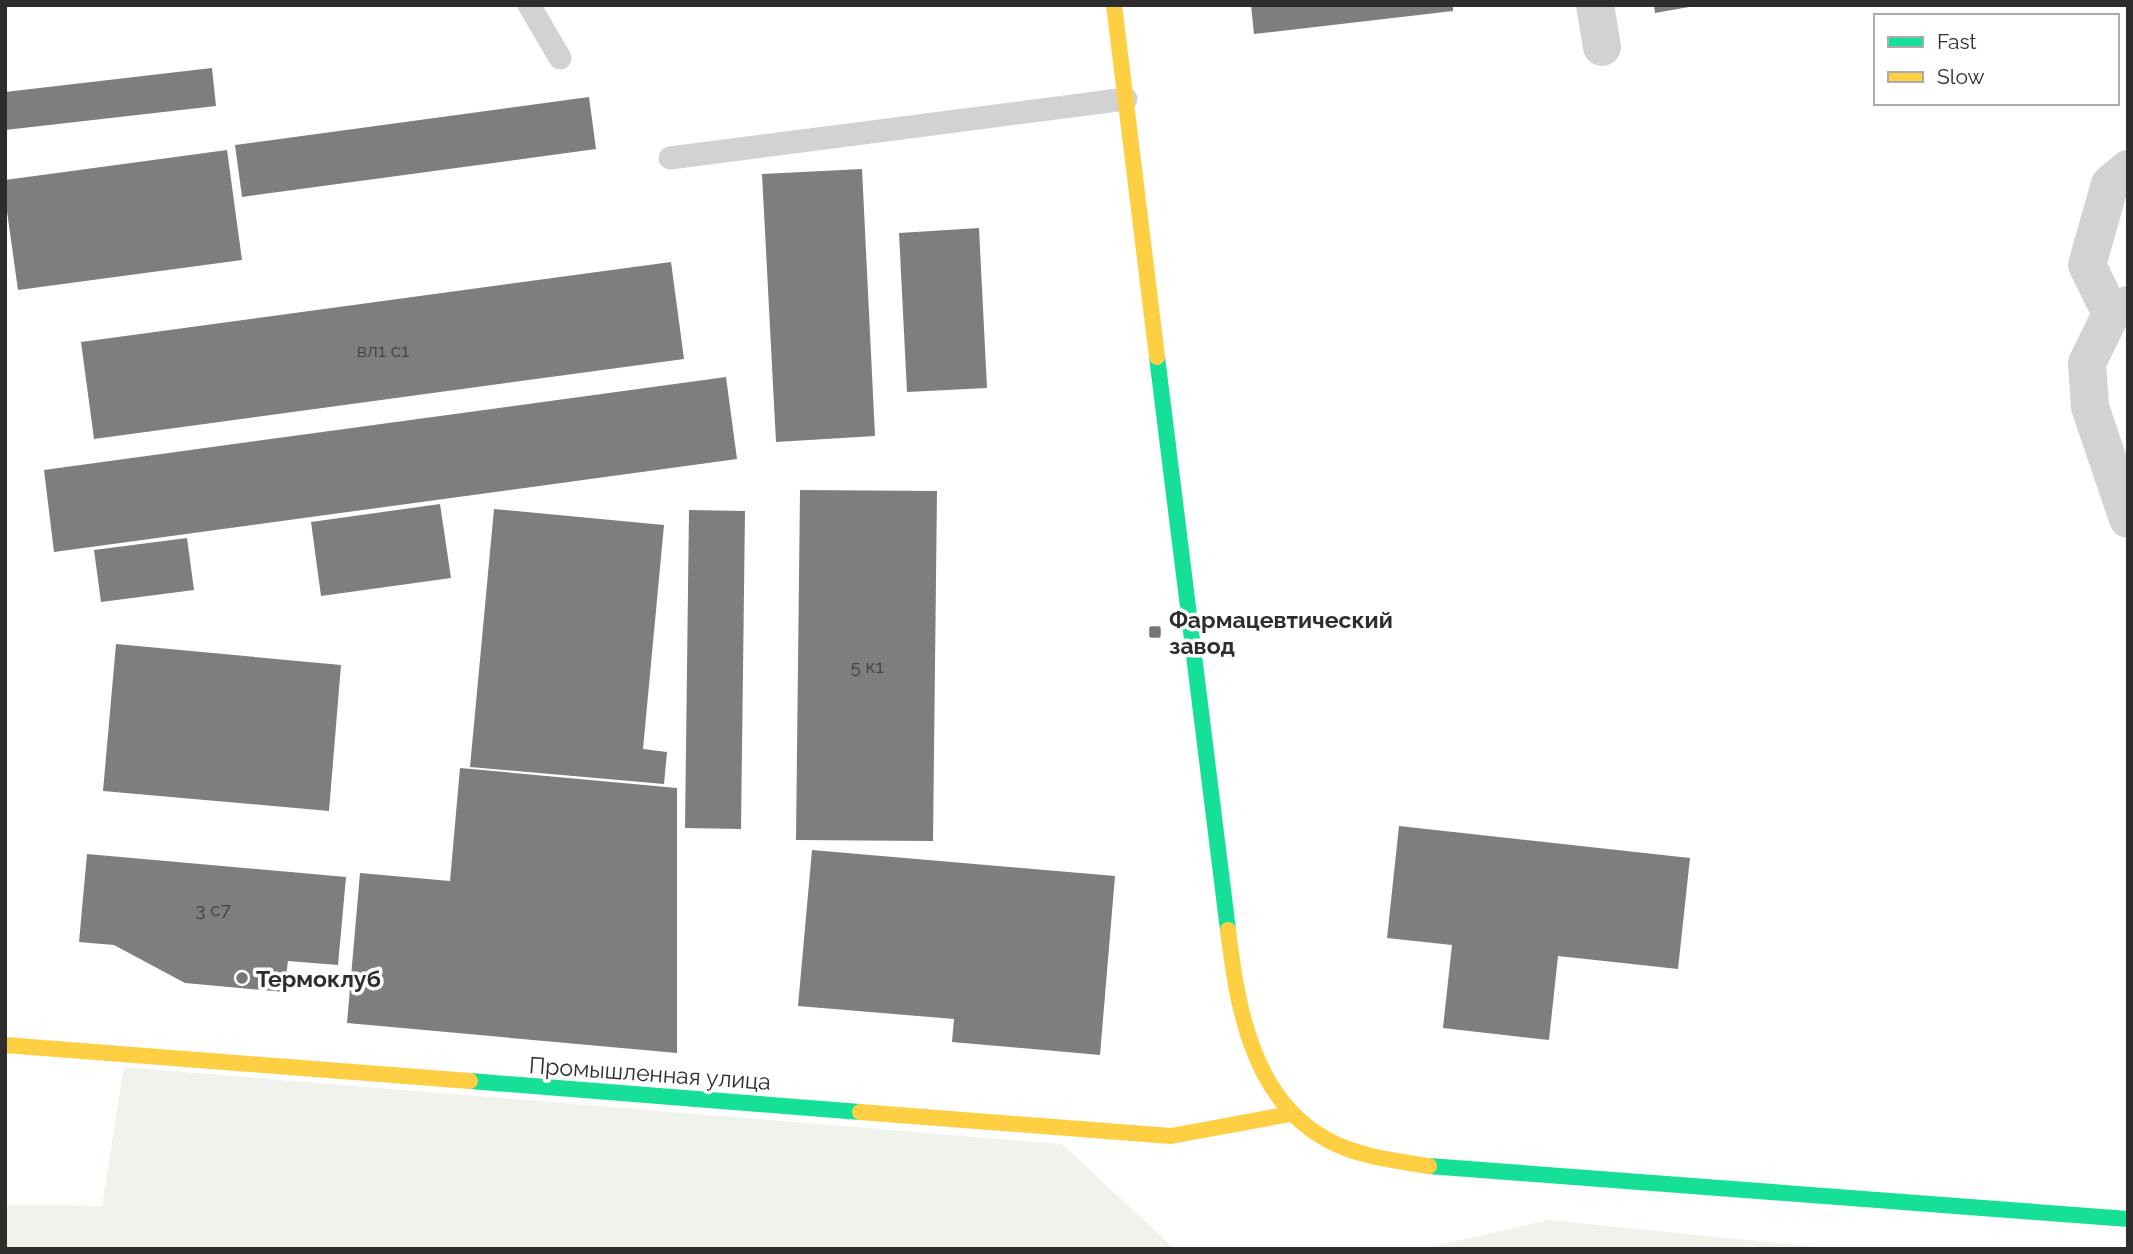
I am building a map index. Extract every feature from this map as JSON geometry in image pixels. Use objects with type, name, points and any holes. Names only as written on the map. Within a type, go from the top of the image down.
[{"type":"main road","points":[[1114,5],[1230,950],[1248,1038],[1269,1086],[1290,1114],[1326,1140],[1371,1155],[1427,1166],[2128,1219]]},
{"type":"main road","name":"Промышленная улица","points":[[5,1045],[1171,1136],[1290,1114]]},
{"type":"street","points":[[1595,5],[1602,47]]},
{"type":"street","points":[[2128,169],[2110,184],[2087,265],[2119,309],[2087,363],[2090,407],[2128,519]]},
{"type":"lane","points":[[528,5],[560,58]]},
{"type":"lane","points":[[670,158],[1126,99]]},
{"type":"shaded area","points":[[124,1067],[1062,1144],[1175,1249],[5,1249],[5,1205],[102,1206]]},
{"type":"shaded area","points":[[1548,1220],[1838,1249],[1423,1249]]},
{"type":"building","points":[[1251,5],[1453,5],[1453,11],[1254,34]]},
{"type":"building","points":[[1654,5],[1689,5],[1689,7],[1655,13]]},
{"type":"building","points":[[212,68],[216,106],[5,130],[5,92]]},
{"type":"building","points":[[589,97],[596,149],[242,197],[235,145]]},
{"type":"building","points":[[227,150],[242,260],[18,290],[5,180]]},
{"type":"building","points":[[862,169],[875,436],[776,442],[762,174]]},
{"type":"building","points":[[979,228],[987,388],[907,392],[899,233]]},
{"type":"building","points":[[671,262],[684,359],[94,439],[81,342]]},
{"type":"building","points":[[726,377],[737,459],[54,552],[44,470]]},
{"type":"building","points":[[800,490],[937,491],[933,841],[796,840]]},
{"type":"building","points":[[440,504],[451,578],[321,596],[311,522]]},
{"type":"building","points":[[494,509],[664,525],[643,749],[667,752],[664,784],[470,767]]},
{"type":"building","points":[[689,510],[745,511],[741,829],[685,828]]},
{"type":"building","points":[[187,538],[194,590],[101,602],[94,550]]},
{"type":"building","points":[[116,644],[341,665],[329,811],[103,791]]},
{"type":"building","points":[[460,768],[677,788],[677,1053],[347,1023],[360,873],[450,881]]},
{"type":"building","points":[[1399,826],[1690,858],[1678,969],[1558,956],[1549,1040],[1443,1028],[1452,945],[1387,938]]},
{"type":"building","points":[[812,850],[1115,876],[1100,1055],[952,1042],[954,1019],[798,1006]]},
{"type":"building","points":[[87,854],[346,877],[338,965],[288,961],[284,992],[185,983],[114,945],[79,942]]},
{"type":"traffic: fast","points":[[1157,357],[1228,930]]},
{"type":"traffic: fast","points":[[470,1081],[860,1112]]},
{"type":"traffic: fast","points":[[1429,1166],[2128,1219]]},
{"type":"traffic: slow","points":[[1114,5],[1157,357]]},
{"type":"traffic: slow","points":[[1228,930],[1243,1019],[1265,1075],[1281,1100],[1301,1121],[1337,1145],[1376,1157],[1429,1166]]},
{"type":"traffic: slow","points":[[5,1045],[470,1081]]},
{"type":"traffic: slow","points":[[860,1112],[1171,1136],[1290,1114]]},
{"type":"place","name":"Фармацевтический завод","points":[[1155,632]]},
{"type":"place","name":"Термоклуб","points":[[242,978]]}]
